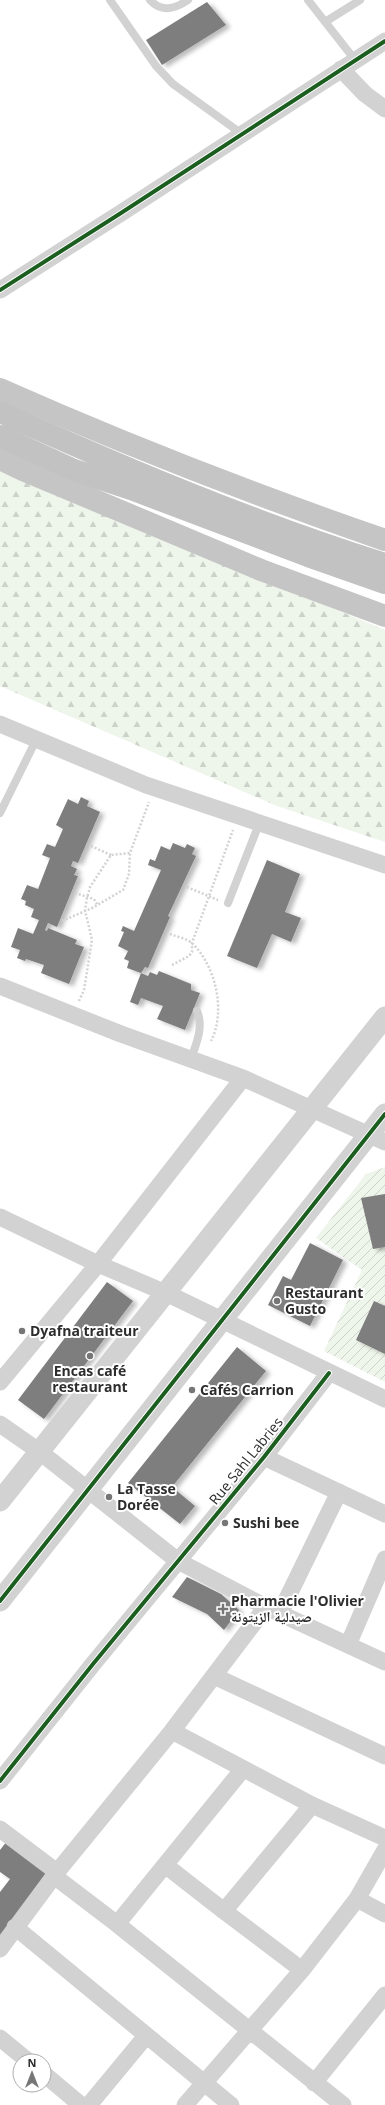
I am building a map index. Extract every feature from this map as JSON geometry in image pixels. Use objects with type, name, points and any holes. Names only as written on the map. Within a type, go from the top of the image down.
[{"type":"highway","points":[[0,412],[57,438],[243,514],[385,564]]},
{"type":"highway","points":[[0,436],[74,470],[131,489],[293,551],[385,582]]},
{"type":"main road","points":[[1,389],[146,451],[293,508],[385,540]]},
{"type":"main road","points":[[0,458],[29,473],[181,537],[385,616]]},
{"type":"street","points":[[0,290],[385,41]]},
{"type":"street","points":[[348,65],[365,94],[385,109]]},
{"type":"street","points":[[0,724],[154,788],[385,865]]},
{"type":"street","points":[[0,986],[73,1014],[193,1054],[242,1078],[377,1138]]},
{"type":"street","points":[[0,1501],[385,1017]]},
{"type":"street","points":[[0,1382],[98,1264],[242,1078]]},
{"type":"street","points":[[0,1601],[220,1320],[377,1138],[385,1114]]},
{"type":"street","points":[[0,1217],[98,1264],[166,1293],[385,1399]]},
{"type":"street","name":"Rue Sahl Labries","points":[[0,1781],[93,1664],[264,1457],[329,1373]]},
{"type":"street","points":[[0,1424],[40,1452],[86,1491],[178,1561],[273,1610],[385,1662]]},
{"type":"street","points":[[264,1457],[385,1514]]},
{"type":"street","points":[[0,1948],[56,1874],[172,1731],[214,1676],[273,1610],[339,1492]]},
{"type":"street","points":[[348,1646],[385,1559]]},
{"type":"street","points":[[214,1676],[385,1756]]},
{"type":"street","points":[[172,1731],[312,1805],[385,1838]]},
{"type":"street","points":[[117,1924],[243,1769]]},
{"type":"street","points":[[224,1911],[312,1805]]},
{"type":"street","points":[[0,1829],[343,2105]]},
{"type":"street","points":[[185,2105],[302,1970],[357,1900],[385,1850]]},
{"type":"street","points":[[165,1865],[302,1970]]},
{"type":"street","points":[[357,1900],[385,1914]]},
{"type":"street","points":[[16,1927],[231,2105]]},
{"type":"street","points":[[314,2083],[385,1995]]},
{"type":"street","points":[[89,2105],[146,2036]]},
{"type":"street","points":[[0,2038],[18,2053]]},
{"type":"street","points":[[52,2081],[82,2105]]},
{"type":"lane","points":[[110,0],[160,70],[192,98],[242,134]]},
{"type":"lane","points":[[150,0],[159,7],[168,9],[180,6],[188,0]]},
{"type":"lane","points":[[308,0],[325,22],[348,65]]},
{"type":"lane","points":[[325,22],[360,0]]},
{"type":"lane","points":[[0,813],[36,740]]},
{"type":"lane","points":[[228,903],[259,824]]},
{"type":"lane","points":[[193,1054],[200,1019],[197,1011]]},
{"type":"path","points":[[62,921],[122,890],[129,874],[130,853],[154,788]]},
{"type":"path","points":[[172,965],[189,956],[192,952],[192,943],[238,817]]},
{"type":"path","points":[[91,846],[111,855],[130,853]]},
{"type":"path","points":[[73,1014],[84,990],[89,964],[92,940],[85,910],[90,887],[111,855]]},
{"type":"path","points":[[187,887],[209,897],[228,903]]},
{"type":"path","points":[[75,893],[94,899],[97,904]]},
{"type":"path","points":[[170,934],[192,943],[203,956],[212,974],[218,1008],[214,1035],[210,1043],[204,1049],[193,1054]]},
{"type":"green space","points":[[0,470],[385,630],[385,842],[277,806],[0,686]]},
{"type":"green space","points":[[385,1167],[385,1382],[324,1351],[362,1270],[316,1238],[366,1174]]},
{"type":"building","points":[[207,2],[226,25],[162,65],[146,40]]},
{"type":"building","points":[[81,797],[89,801],[87,806],[100,812],[78,863],[73,861],[71,866],[77,869],[74,875],[78,876],[57,927],[48,923],[45,930],[47,931],[48,928],[77,940],[75,944],[84,947],[69,984],[41,973],[44,965],[26,959],[25,961],[17,958],[20,950],[11,947],[18,928],[33,934],[39,920],[31,917],[34,909],[25,905],[26,901],[21,899],[27,885],[38,889],[50,858],[42,855],[47,844],[55,847],[63,829],[56,825],[68,799],[78,804]]},
{"type":"building","points":[[173,843],[185,848],[187,844],[195,848],[192,854],[196,856],[168,916],[170,917],[148,968],[145,967],[141,973],[127,968],[129,961],[124,959],[128,951],[118,946],[124,932],[121,931],[123,926],[134,931],[161,870],[148,865],[150,859],[155,861],[161,846],[170,850]]},
{"type":"building","points":[[267,860],[300,874],[285,912],[301,918],[291,942],[272,934],[257,968],[227,956]]},
{"type":"building","points":[[159,971],[191,984],[191,990],[200,993],[185,1030],[157,1019],[163,1006],[141,998],[138,1005],[130,1002],[141,973],[148,976],[150,972],[157,975]]},
{"type":"building","points":[[385,1194],[385,1247],[373,1249],[361,1198]]},
{"type":"building","points":[[310,1243],[343,1260],[310,1326],[268,1305],[283,1276],[291,1280]]},
{"type":"building","points":[[107,1282],[133,1301],[44,1419],[18,1400]]},
{"type":"building","points":[[374,1301],[385,1306],[385,1354],[356,1340]]},
{"type":"building","points":[[237,1347],[266,1371],[172,1487],[195,1506],[180,1524],[128,1483]]},
{"type":"building","points":[[187,1577],[221,1594],[239,1610],[224,1630],[207,1614],[172,1597]]},
{"type":"building","points":[[7,1841],[48,1873],[0,1936],[0,1892],[10,1879],[0,1872],[0,1850]]},
{"type":"cycle path","points":[[0,290],[385,41]]},
{"type":"cycle path","points":[[0,1601],[385,1114]]},
{"type":"cycle path","points":[[0,1781],[93,1664],[264,1457],[329,1373]]},
{"type":"place","name":"Restaurant Gusto","points":[[277,1301]]},
{"type":"place","name":"Dyafna traiteur","points":[[22,1331]]},
{"type":"place","name":"Encas café restaurant","points":[[90,1356]]},
{"type":"place","name":"Cafés Carrion","points":[[192,1390]]},
{"type":"place","name":"La Tasse Dorée","points":[[109,1497]]},
{"type":"place","name":"Sushi bee","points":[[225,1523]]},
{"type":"place","name":"Pharmacie l'Olivier صيدلية الزيتونة","points":[[223,1609]]}]
